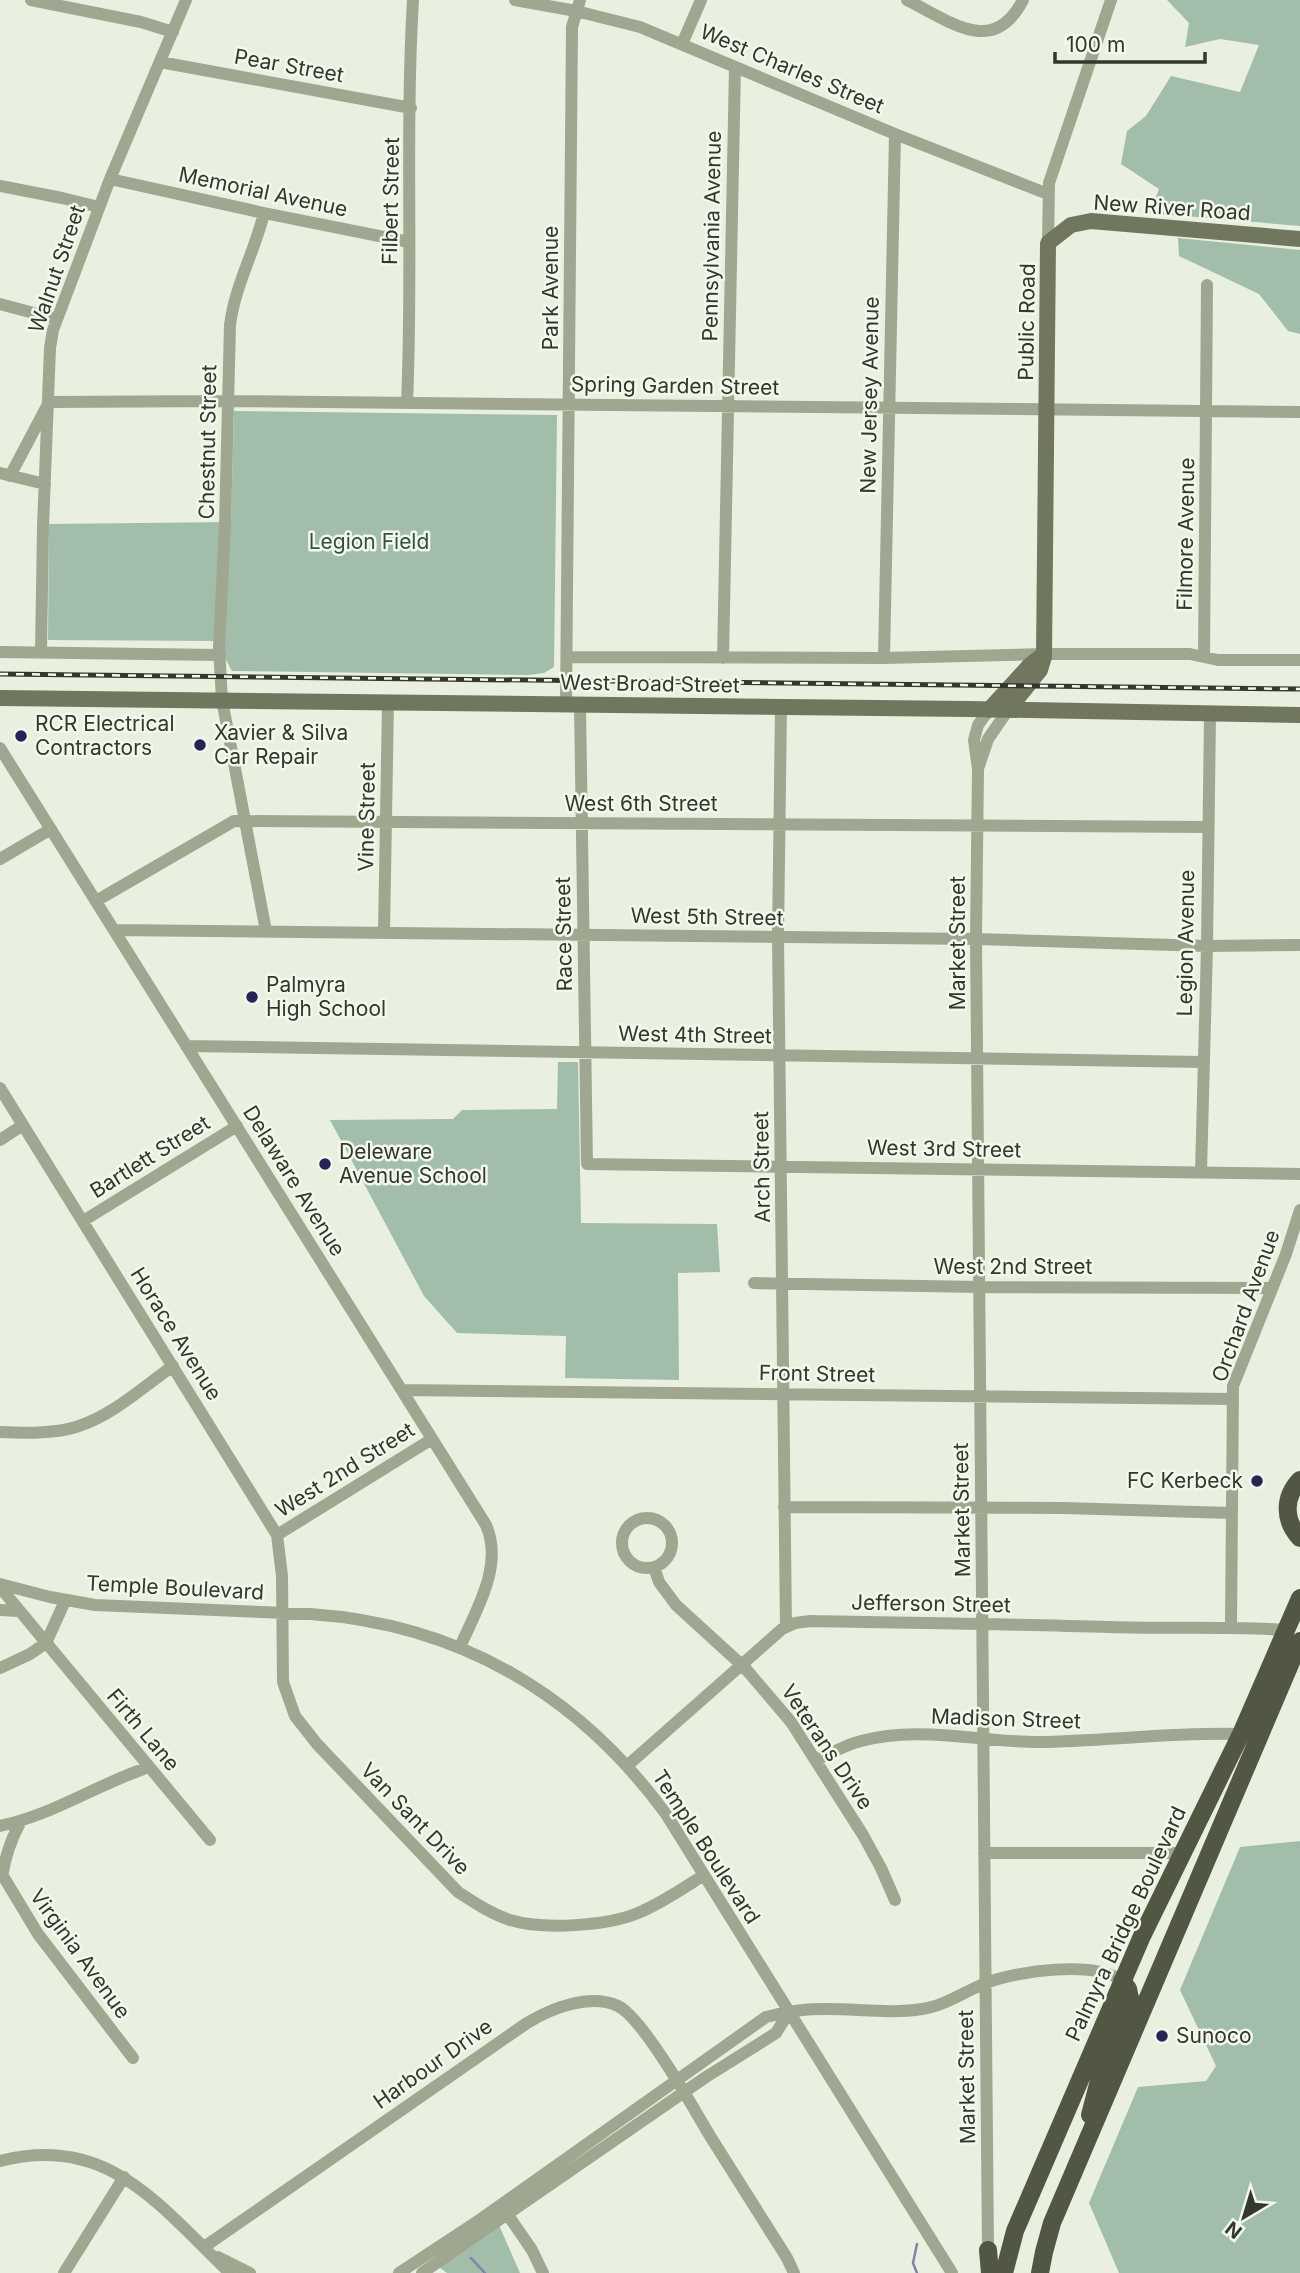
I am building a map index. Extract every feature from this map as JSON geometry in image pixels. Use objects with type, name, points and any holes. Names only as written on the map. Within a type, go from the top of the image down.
[{"type":"highway","points":[[1300,1480],[1290,1495],[1287,1509],[1292,1528],[1300,1538]]},
{"type":"highway","name":"Palmyra Bridge Boulevard","points":[[1040,2273],[1050,2230],[1293,1635],[1300,1598]]},
{"type":"highway","name":"Palmyra Bridge Boulevard","points":[[1004,2273],[1015,2231],[1153,1912],[1293,1635]]},
{"type":"highway","points":[[1081,2156],[1098,2079],[1130,1998],[1122,1981]]},
{"type":"highway","points":[[988,2250],[990,2273]]},
{"type":"main road","name":"New River Road","points":[[1048,243],[1070,225],[1091,221],[1300,239]]},
{"type":"main road","name":"Public Road","points":[[1007,710],[1040,670],[1044,654],[1048,243]]},
{"type":"main road","points":[[989,709],[1030,665],[1044,654]]},
{"type":"main road","name":"West Broad Street","points":[[0,698],[781,706],[1300,715]]},
{"type":"street","points":[[31,0],[141,22],[173,32]]},
{"type":"street","name":"Walnut Street","points":[[41,652],[50,348],[56,319],[110,179],[186,0]]},
{"type":"street","name":"Filbert Street","points":[[407,403],[414,0]]},
{"type":"street","name":"West Charles Street","points":[[515,0],[578,6],[630,23],[895,134],[1048,194]]},
{"type":"street","points":[[682,44],[701,0]]},
{"type":"street","points":[[907,0],[965,28],[985,32],[1008,23],[1023,0]]},
{"type":"street","name":"Public Road","points":[[1048,243],[1048,194],[1055,164],[1111,0]]},
{"type":"street","name":"Park Avenue","points":[[573,704],[567,657],[572,27],[578,6]]},
{"type":"street","name":"Pear Street","points":[[160,62],[411,108]]},
{"type":"street","name":"Pennsylvania Avenue","points":[[723,658],[735,67]]},
{"type":"street","name":"New Jersey Avenue","points":[[884,658],[895,134]]},
{"type":"street","name":"Memorial Avenue","points":[[110,179],[409,242]]},
{"type":"street","points":[[0,186],[99,207]]},
{"type":"street","name":"Chestnut Street","points":[[264,213],[232,310],[220,656],[222,700],[266,931]]},
{"type":"street","name":"Filmore Avenue","points":[[1204,657],[1207,285]]},
{"type":"street","points":[[0,304],[56,319]]},
{"type":"street","name":"Spring Garden Street","points":[[49,402],[227,401],[1300,412]]},
{"type":"street","points":[[45,484],[5,474],[49,402]]},
{"type":"street","points":[[0,652],[220,656]]},
{"type":"street","name":"West Broad Street","points":[[567,657],[884,658],[1190,654],[1218,660],[1300,660]]},
{"type":"street","name":"Vine Street","points":[[384,933],[388,702]]},
{"type":"street","name":"Race Street","points":[[573,704],[582,823],[587,1164]]},
{"type":"street","name":"Arch Street","points":[[781,706],[778,937],[786,1627]]},
{"type":"street","name":"Market Street","points":[[988,2250],[976,939],[978,769],[974,740],[980,721],[989,709]]},
{"type":"street","name":"Market Street","points":[[978,769],[988,739],[1007,710]]},
{"type":"street","name":"Legion Avenue","points":[[1201,1172],[1210,714]]},
{"type":"street","name":"Delaware Avenue","points":[[0,748],[486,1525],[492,1549],[492,1564],[460,1647]]},
{"type":"street","name":"West 6th Street","points":[[96,901],[234,821],[1207,827]]},
{"type":"street","points":[[0,859],[51,829]]},
{"type":"street","name":"West 5th Street","points":[[114,930],[976,939],[1207,946],[1300,945]]},
{"type":"street","name":"West 4th Street","points":[[186,1046],[1203,1062]]},
{"type":"street","name":"Horace Avenue","points":[[0,1088],[278,1535],[282,1613]]},
{"type":"street","points":[[0,1140],[23,1125]]},
{"type":"street","name":"Bartlett Street","points":[[83,1221],[237,1126]]},
{"type":"street","name":"West 3rd Street","points":[[587,1164],[1300,1174]]},
{"type":"street","name":"Orchard Avenue","points":[[1231,1626],[1233,1386],[1286,1254],[1300,1210]]},
{"type":"street","name":"West 2nd Street","points":[[754,1283],[1272,1288]]},
{"type":"street","points":[[0,1432],[51,1431],[79,1426],[102,1416],[173,1366]]},
{"type":"street","name":"Front Street","points":[[401,1390],[1233,1399]]},
{"type":"street","name":"West 2nd Street","points":[[278,1535],[432,1439]]},
{"type":"street","points":[[784,1507],[1231,1513]]},
{"type":"street","points":[[640,1518],[659,1521],[671,1535],[672,1546],[667,1557],[654,1567],[632,1563],[622,1547],[626,1529],[640,1518]]},
{"type":"street","name":"Veterans Drive","points":[[654,1567],[659,1582],[676,1605],[741,1664],[780,1707],[817,1760],[875,1856],[895,1900]]},
{"type":"street","name":"Temple Boulevard","points":[[0,1586],[65,1601],[143,1608],[338,1616],[388,1624],[460,1647],[528,1681],[556,1701],[596,1733],[628,1765],[666,1814],[952,2273]]},
{"type":"street","name":"Firth Lane","points":[[0,1586],[210,1840]]},
{"type":"street","points":[[0,1668],[46,1643],[65,1601]]},
{"type":"street","points":[[0,1610],[19,1611]]},
{"type":"street","name":"Van Sant Drive","points":[[282,1613],[283,1682],[295,1716],[317,1744],[458,1892],[487,1910],[511,1920],[534,1924],[597,1922],[635,1914],[665,1900],[704,1875]]},
{"type":"street","name":"Jefferson Street","points":[[628,1765],[741,1664],[786,1627],[795,1623],[810,1621],[1109,1627],[1231,1626],[1293,1635]]},
{"type":"street","name":"Madison Street","points":[[817,1760],[841,1748],[875,1738],[949,1735],[1038,1742],[1241,1734]]},
{"type":"street","points":[[0,1826],[62,1806],[130,1774],[149,1768]]},
{"type":"street","points":[[1,1877],[9,1844],[21,1821]]},
{"type":"street","points":[[984,1853],[1182,1853]]},
{"type":"street","name":"Virginia Avenue","points":[[1,1877],[38,1934],[133,2058]]},
{"type":"street","points":[[418,2270],[501,2204],[766,2017],[805,2009],[920,2010],[950,2000],[985,1983],[1015,1974],[1055,1970],[1103,1972],[1122,1981]]},
{"type":"street","name":"Harbour Drive","points":[[208,2251],[507,2036],[553,2010],[592,2001],[623,2009],[634,2019],[677,2080],[794,2273]]},
{"type":"street","points":[[399,2273],[418,2270],[508,2215],[741,2054],[776,2033],[789,2012]]},
{"type":"street","points":[[733,2042],[741,2054]]},
{"type":"street","points":[[0,2161],[27,2155],[55,2155],[95,2163],[124,2176],[148,2195],[230,2273]]},
{"type":"street","points":[[64,2273],[124,2176]]},
{"type":"street","points":[[501,2204],[532,2250],[543,2273]]},
{"type":"street","points":[[208,2251],[250,2273]]},
{"type":"green space","points":[[1167,0],[1300,0],[1300,226],[1150,213],[1159,189],[1121,164],[1127,131],[1146,116],[1171,76],[1240,92],[1259,45],[1220,39],[1185,47],[1189,23]]},
{"type":"green space","points":[[1178,238],[1300,250],[1300,334],[1288,331],[1259,294],[1179,256]]},
{"type":"green space","name":"Legion Field","points":[[234,411],[557,415],[554,667],[544,673],[528,675],[232,671],[216,641],[48,640],[49,524],[231,522]]},
{"type":"green space","points":[[558,1062],[578,1062],[581,1223],[717,1224],[720,1272],[678,1273],[679,1380],[565,1378],[566,1336],[457,1333],[424,1296],[330,1120],[453,1119],[462,1110],[557,1109]]},
{"type":"green space","points":[[1300,1841],[1300,2273],[1119,2273],[1089,2203],[1138,2087],[1206,2081],[1216,2066],[1180,1990],[1240,1847]]},
{"type":"green space","points":[[499,2225],[520,2273],[447,2273],[439,2267]]},
{"type":"waterway","points":[[917,2244],[913,2263],[917,2273]]},
{"type":"waterway","points":[[471,2258],[485,2273]]},
{"type":"railway","points":[[0,674],[1300,689]]},
{"type":"place","name":"RCR Electrical Contractors","points":[[21,736]]},
{"type":"place","name":"Xavier & Silva Car Repair","points":[[200,745]]},
{"type":"place","name":"Palmyra High School","points":[[252,997]]},
{"type":"place","name":"Deleware Avenue School","points":[[325,1164]]},
{"type":"place","name":"FC Kerbeck","points":[[1257,1481]]},
{"type":"place","name":"Sunoco","points":[[1162,2036]]}]
